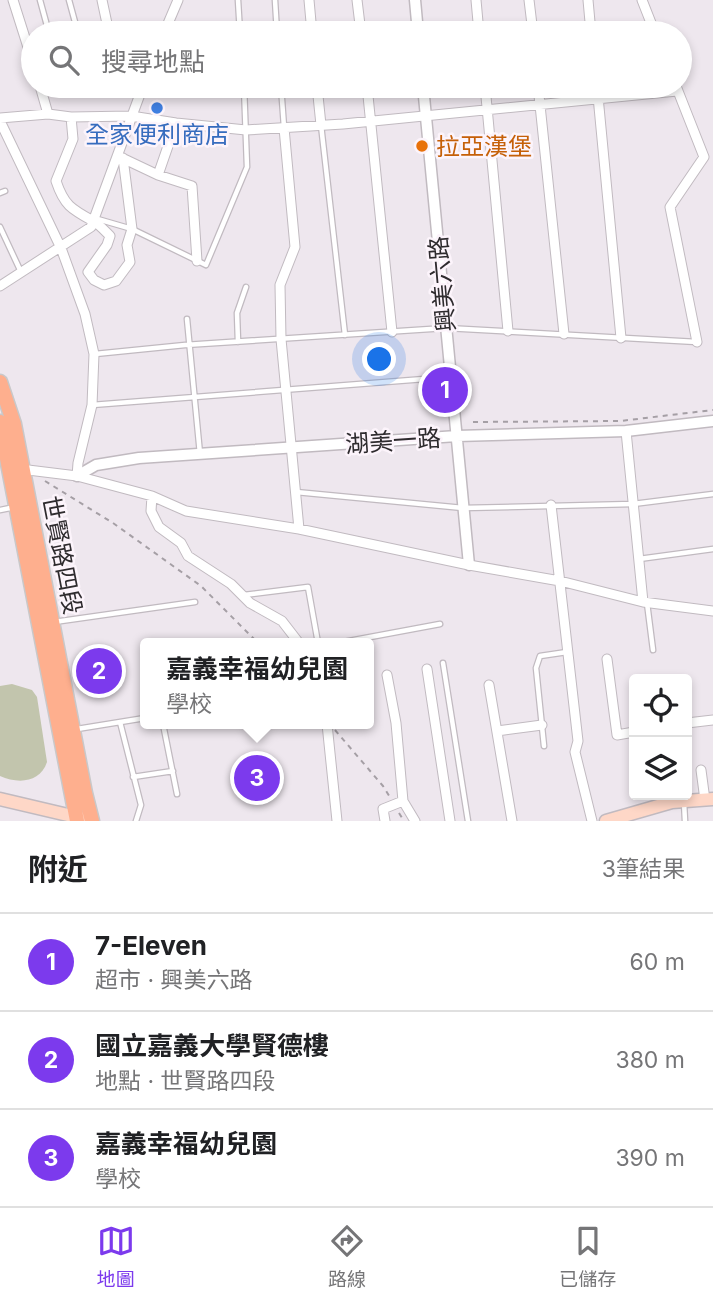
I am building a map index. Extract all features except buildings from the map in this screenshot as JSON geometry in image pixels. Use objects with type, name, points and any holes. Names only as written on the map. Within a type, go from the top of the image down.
[{"type":"main road","name":"世賢路四段","points":[[0,382],[14,424],[16,506],[93,821]]},
{"type":"main road","name":"世賢路四段","points":[[0,422],[15,468],[45,623],[77,819]]},
{"type":"main road","points":[[0,799],[93,821]]},
{"type":"main road","points":[[606,821],[621,819],[676,800]]},
{"type":"street","points":[[13,0],[21,25]]},
{"type":"street","points":[[169,21],[178,0]]},
{"type":"street","points":[[309,0],[311,21]]},
{"type":"street","points":[[357,0],[360,21]]},
{"type":"street","points":[[415,0],[417,21]]},
{"type":"street","points":[[475,0],[478,21]]},
{"type":"street","points":[[529,0],[532,21]]},
{"type":"street","points":[[588,0],[591,21]]},
{"type":"street","points":[[642,0],[650,21]]},
{"type":"street","points":[[105,1],[108,21]]},
{"type":"street","points":[[43,98],[48,114]]},
{"type":"street","points":[[0,286],[91,227],[121,157],[138,98]]},
{"type":"street","points":[[318,98],[321,125]]},
{"type":"street","points":[[368,98],[392,332]]},
{"type":"street","name":"興美六路","points":[[424,98],[469,565]]},
{"type":"street","points":[[486,98],[508,331]]},
{"type":"street","points":[[539,98],[564,334]]},
{"type":"street","points":[[77,476],[92,405],[94,354],[85,314],[61,248],[0,119],[48,114],[71,117],[131,116],[176,124],[246,130],[606,98]]},
{"type":"street","points":[[680,98],[704,157],[670,207],[696,342]]},
{"type":"street","points":[[598,99],[621,338]]},
{"type":"street","points":[[71,117],[74,139],[56,181],[61,198],[86,219],[93,219],[110,236],[107,245],[88,272],[94,280],[104,285],[116,281],[130,262],[127,245],[132,229],[121,157]]},
{"type":"street","points":[[158,175],[176,124]]},
{"type":"street","points":[[284,128],[295,247],[280,285],[281,339],[299,529]]},
{"type":"street","points":[[121,157],[158,175],[192,186],[197,261]]},
{"type":"street","name":"湖美一路","points":[[77,476],[96,465],[139,458],[457,436],[626,431],[713,421]]},
{"type":"street","points":[[626,431],[638,559],[645,602]]},
{"type":"street","points":[[15,468],[77,476],[152,496],[186,511],[299,529],[560,581],[645,602],[713,611]]},
{"type":"street","points":[[152,496],[151,511],[159,527],[181,543],[188,556],[231,584],[250,603],[282,621],[295,638]]},
{"type":"street","points":[[551,505],[578,741],[575,752],[592,821]]},
{"type":"street","points":[[607,659],[617,735],[629,733]]},
{"type":"street","points":[[427,670],[450,821]]},
{"type":"street","points":[[387,675],[396,723],[399,803],[415,821]]},
{"type":"street","points":[[489,685],[512,821]]},
{"type":"street","points":[[692,722],[713,720]]},
{"type":"street","points":[[497,731],[542,724]]},
{"type":"street","points":[[328,729],[337,821]]},
{"type":"street","points":[[701,770],[709,799]]},
{"type":"street","points":[[385,821],[383,809],[399,803]]},
{"type":"lane","points":[[40,0],[46,21]]},
{"type":"lane","points":[[69,0],[75,21]]},
{"type":"lane","points":[[238,0],[239,21]]},
{"type":"lane","points":[[275,0],[277,21]]},
{"type":"lane","points":[[93,219],[132,229],[206,265],[247,167],[245,98]]},
{"type":"lane","points":[[282,98],[284,128]]},
{"type":"lane","points":[[321,125],[345,335]]},
{"type":"lane","points":[[0,227],[22,272]]},
{"type":"lane","points":[[237,342],[237,313],[246,287]]},
{"type":"lane","points":[[187,319],[201,454]]},
{"type":"lane","points":[[94,354],[446,328],[696,342]]},
{"type":"lane","points":[[92,405],[451,377]]},
{"type":"lane","points":[[296,492],[463,508],[633,504],[713,494]]},
{"type":"lane","points":[[0,510],[16,506]]},
{"type":"lane","points":[[638,559],[713,550]]},
{"type":"lane","points":[[243,596],[308,587],[316,638]]},
{"type":"lane","points":[[45,623],[195,602]]},
{"type":"lane","points":[[645,602],[653,650]]},
{"type":"lane","points":[[365,638],[440,624]]},
{"type":"lane","points":[[544,746],[536,668],[540,656],[569,652]]},
{"type":"lane","points":[[443,663],[468,821]]},
{"type":"lane","points":[[72,730],[140,719]]},
{"type":"lane","points":[[120,722],[141,805],[136,821]]},
{"type":"lane","points":[[164,729],[177,794]]},
{"type":"lane","points":[[133,777],[173,771]]},
{"type":"lane","points":[[676,800],[685,821]]},
{"type":"path","points":[[473,422],[620,422],[713,410]]},
{"type":"path","points":[[15,468],[113,523],[201,586],[253,638]]},
{"type":"path","points":[[332,729],[399,803],[404,821]]},
{"type":"green space","points":[[12,684],[32,690],[37,697],[47,762],[34,778],[21,781],[0,776],[0,686]]},
{"type":"place","name":"全家便利商店","points":[[157,108]]},
{"type":"place","name":"拉亞漢堡","points":[[422,146]]},
{"type":"place","name":"7-Eleven","points":[[445,390]]},
{"type":"place","name":"國立嘉義大學賢德樓","points":[[99,671]]},
{"type":"place","name":"嘉義幸福幼兒園","points":[[257,778]]}]
